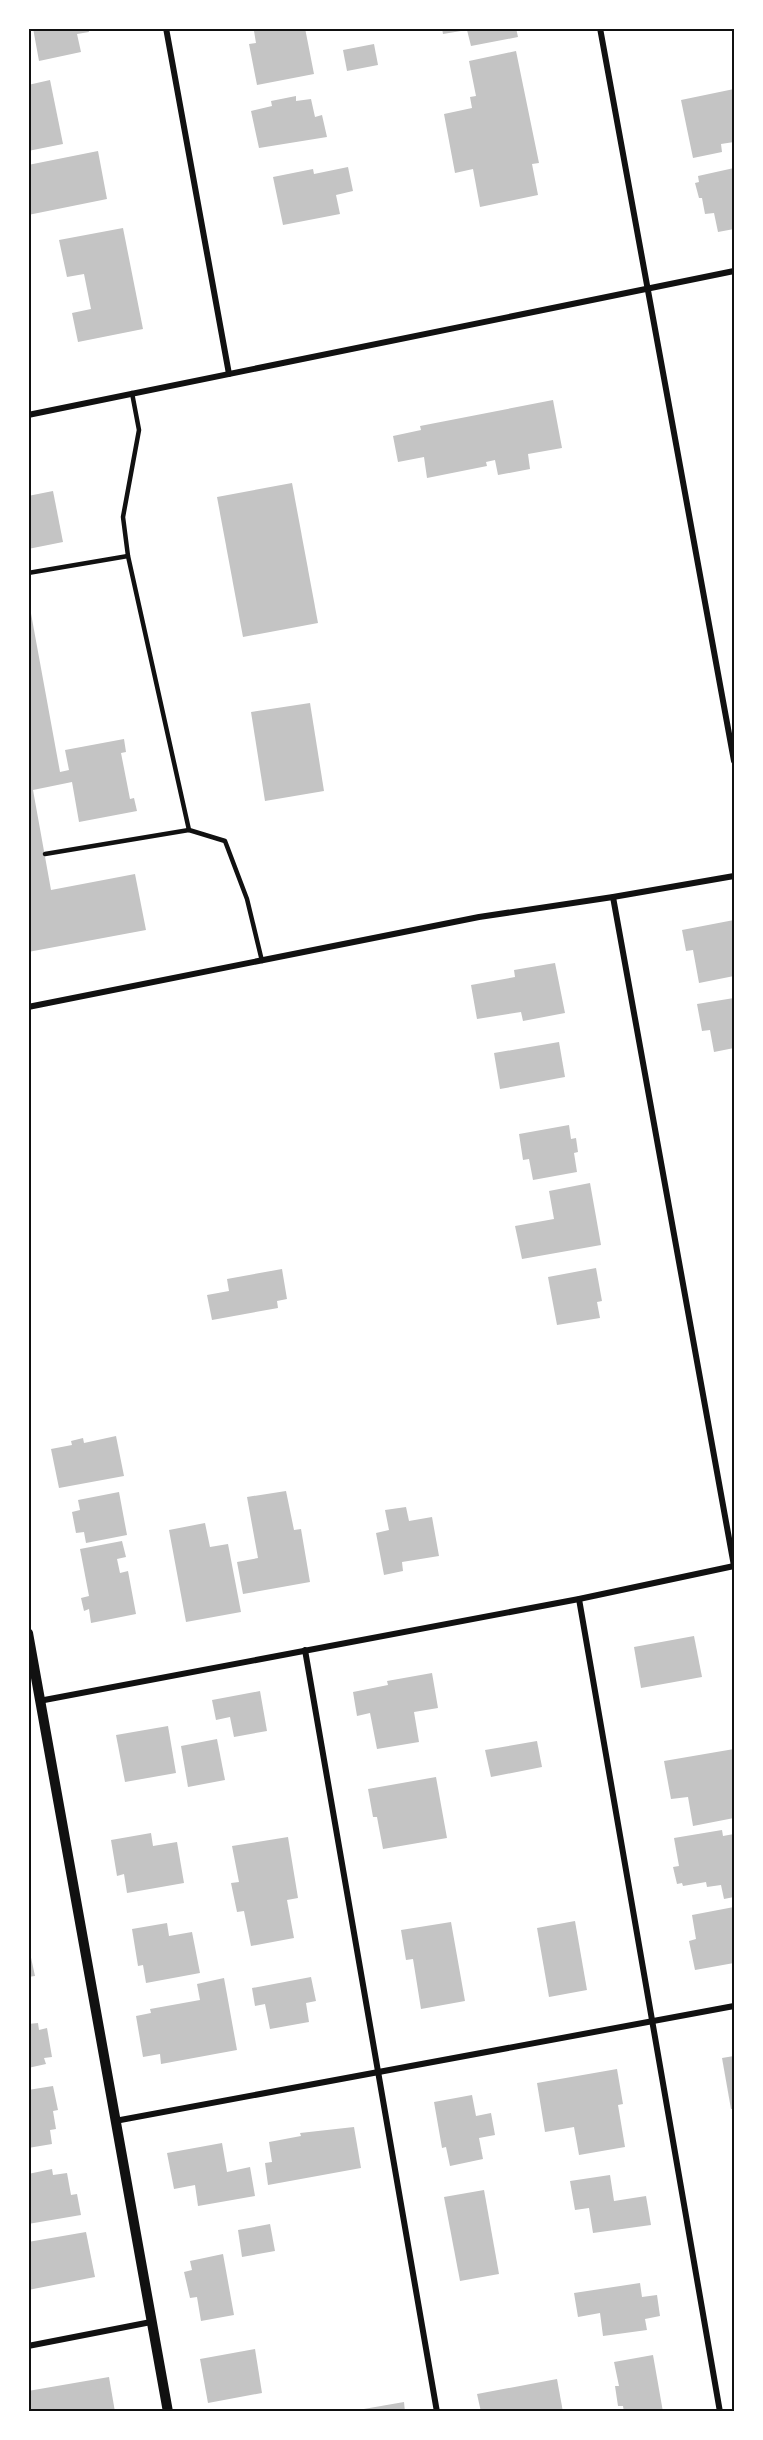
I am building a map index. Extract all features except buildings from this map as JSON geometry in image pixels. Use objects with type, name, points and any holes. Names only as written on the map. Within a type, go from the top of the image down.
[{"type":"street","points":[[166,28],[229,374]]},
{"type":"street","points":[[600,28],[735,761]]},
{"type":"street","points":[[28,415],[735,271]]},
{"type":"street","points":[[28,1006],[479,917],[735,876]]},
{"type":"street","points":[[39,1701],[579,1599],[734,1566],[613,897]]},
{"type":"street","points":[[579,1599],[720,2412]]},
{"type":"street","points":[[28,1633],[168,2412]]},
{"type":"street","points":[[304,1650],[437,2412]]},
{"type":"street","points":[[115,2121],[735,2006]]},
{"type":"street","points":[[28,2346],[151,2322]]},
{"type":"lane","points":[[132,393],[139,430],[123,517],[128,556],[189,830]]},
{"type":"lane","points":[[28,573],[128,556]]},
{"type":"lane","points":[[45,854],[189,830],[225,841],[247,899],[262,961]]}]
